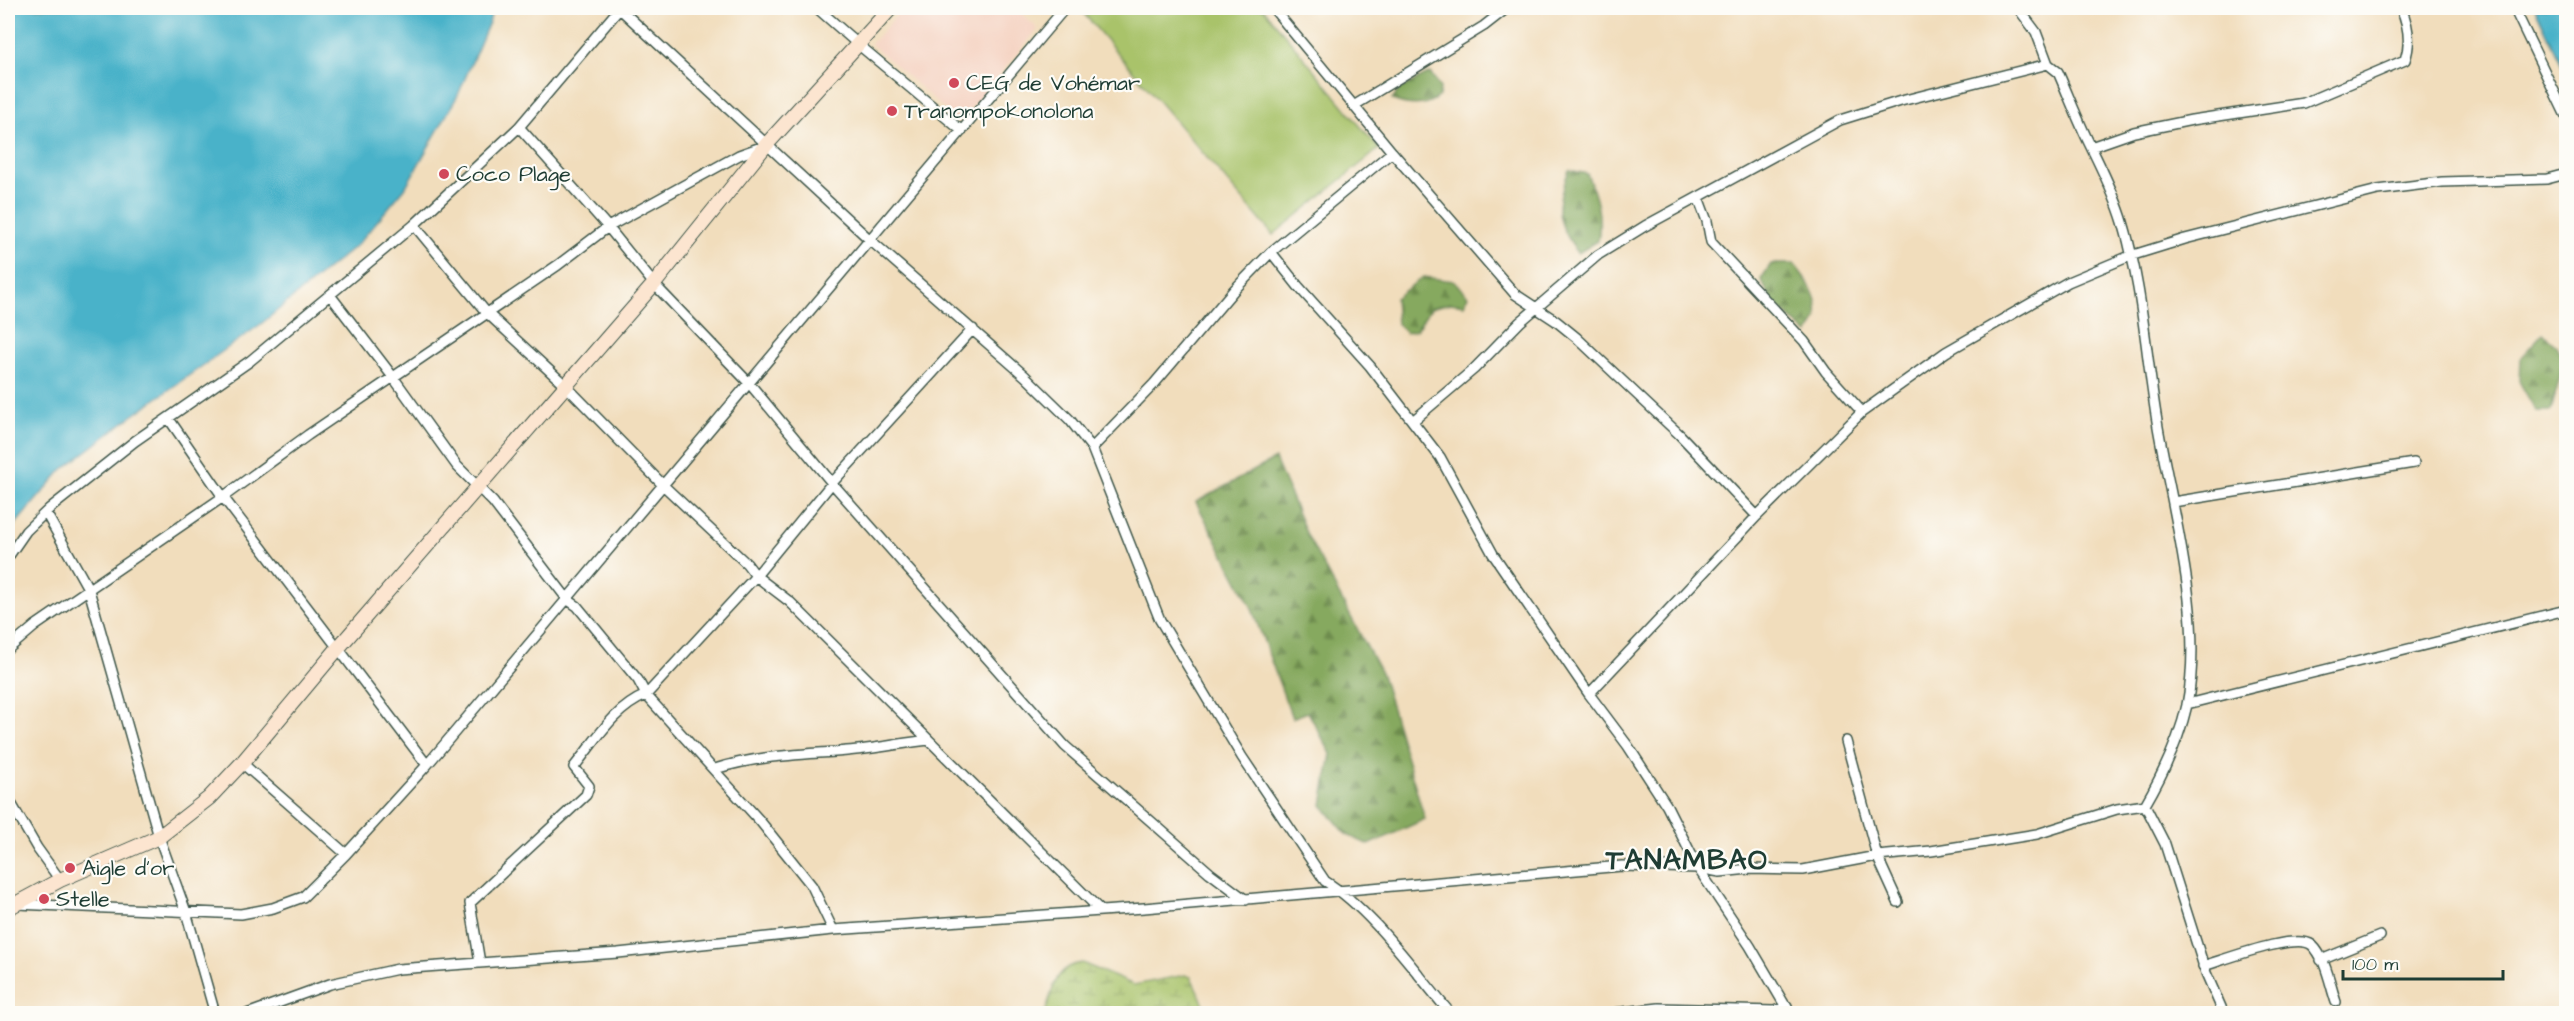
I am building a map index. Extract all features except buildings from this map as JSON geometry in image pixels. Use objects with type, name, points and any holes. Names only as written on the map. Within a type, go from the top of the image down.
[{"type":"street","points":[[8,556],[26,531],[46,513],[135,441],[250,361],[414,225],[519,127],[620,8],[766,146],[869,240],[973,329],[1070,420],[1092,447],[1160,620],[1242,757],[1325,881],[1343,892],[1377,927],[1451,1014]]},
{"type":"street","points":[[817,8],[962,131]]},
{"type":"street","points":[[12,906],[60,880],[159,837],[209,798],[242,764],[477,486],[654,284],[766,146],[891,8]]},
{"type":"street","points":[[12,906],[241,914],[273,908],[303,897],[346,854],[427,765],[1065,8]]},
{"type":"street","points":[[1273,8],[1392,152],[1515,294],[1577,338],[1680,435],[1758,516]]},
{"type":"street","points":[[1355,105],[1484,26],[1508,8]]},
{"type":"street","points":[[247,1014],[330,984],[398,969],[618,953],[833,930],[1343,892],[1622,866],[1698,868],[1720,872],[1749,869],[1803,870],[1876,856],[1931,851],[2037,834],[2097,815],[2145,805],[2179,735],[2187,704],[2192,657],[2186,578],[2158,426],[2144,321],[2123,224],[2109,180],[2091,147],[2058,72],[2048,64],[2036,32],[2018,8]]},
{"type":"street","points":[[2091,147],[2134,132],[2192,120],[2304,104],[2365,78],[2405,60],[2408,38],[2406,18],[2401,8]]},
{"type":"street","points":[[2514,8],[2566,116]]},
{"type":"street","points":[[1414,420],[1474,369],[1520,322],[1598,255],[1698,197],[1840,120],[1901,101],[2048,64]]},
{"type":"street","points":[[519,127],[608,227],[654,284],[749,383],[832,483],[1065,746],[1210,873],[1246,900]]},
{"type":"street","points":[[8,649],[35,626],[486,312],[558,265],[608,227],[739,155],[766,146]]},
{"type":"street","points":[[1092,447],[1154,384],[1234,290],[1271,252],[1392,152]]},
{"type":"street","points":[[1589,694],[1758,516],[1862,412],[1946,352],[2068,282],[2130,256],[2184,239],[2378,190],[2442,182],[2547,179],[2566,174]]},
{"type":"street","points":[[1698,197],[1707,221],[1711,242],[1804,341],[1826,372],[1862,412]]},
{"type":"street","points":[[414,225],[486,312],[747,564],[756,576],[790,602],[1101,911]]},
{"type":"street","points":[[1271,252],[1298,286],[1370,366],[1414,420],[1440,457],[1493,554],[1589,694],[1629,746],[1667,806],[1698,868],[1789,1010],[1659,1008],[1605,1014]]},
{"type":"street","points":[[330,295],[457,466],[493,502],[568,600],[577,606],[638,680],[646,695],[715,769],[812,886],[833,930]]},
{"type":"street","points":[[480,963],[470,903],[586,795],[589,786],[574,767],[617,713],[631,701],[646,695],[756,576],[832,483],[973,329]]},
{"type":"street","points":[[169,419],[223,497],[427,765]]},
{"type":"street","points":[[2173,502],[2414,463]]},
{"type":"street","points":[[46,513],[89,590],[159,837],[186,912],[215,1014]]},
{"type":"street","points":[[2187,704],[2566,610]]},
{"type":"street","points":[[715,769],[746,759],[785,754],[848,751],[929,740]]},
{"type":"street","points":[[1846,741],[1876,856],[1898,902]]},
{"type":"street","points":[[242,764],[346,854]]},
{"type":"street","points":[[8,798],[37,848],[60,880]]},
{"type":"street","points":[[2145,805],[2165,844],[2203,966],[2224,1014]]},
{"type":"street","points":[[2321,960],[2380,936]]},
{"type":"street","points":[[2203,966],[2287,942],[2303,940],[2311,944],[2321,960],[2336,1002]]},
{"type":"shaded area","name":"CEG de Vohémar","points":[[903,8],[1016,8],[1038,29],[959,122],[871,44]]},
{"type":"green space","points":[[1079,8],[1263,8],[1379,149],[1273,235]]},
{"type":"green space","points":[[1430,73],[1440,88],[1439,96],[1434,100],[1417,105],[1392,100],[1399,89]]},
{"type":"green space","points":[[1569,170],[1587,174],[1594,191],[1599,215],[1598,241],[1578,253],[1565,231],[1559,214],[1561,195]]},
{"type":"green space","points":[[1771,264],[1794,264],[1811,288],[1816,302],[1817,316],[1808,334],[1771,300],[1761,279]]},
{"type":"green space","points":[[1423,277],[1454,281],[1468,296],[1464,305],[1450,303],[1431,308],[1416,330],[1406,333],[1397,324],[1395,298]]},
{"type":"green space","points":[[2543,333],[2555,344],[2564,361],[2551,411],[2536,411],[2520,383],[2521,357]]},
{"type":"green space","points":[[1275,459],[1307,535],[1382,675],[1425,819],[1369,845],[1347,835],[1322,805],[1331,754],[1308,712],[1292,718],[1251,606],[1196,502]]},
{"type":"green space","points":[[1082,963],[1134,985],[1185,975],[1191,977],[1208,1013],[1045,1013],[1060,974],[1073,965]]},
{"type":"water","points":[[8,8],[492,8],[490,20],[458,95],[405,188],[358,244],[261,324],[128,419],[62,470],[8,533]]},
{"type":"water","points":[[2535,8],[2566,8],[2566,73]]},
{"type":"place","name":"CEG de Vohémar","points":[[954,83]]},
{"type":"place","name":"Tranompokonolona","points":[[892,111]]},
{"type":"place","name":"Coco Plage","points":[[444,174]]},
{"type":"place","name":"Aigle d'or","points":[[70,868]]},
{"type":"place","name":"Stelle","points":[[44,899]]},
{"type":"district","name":"TANAMBAO","points":[[1687,860]]}]
